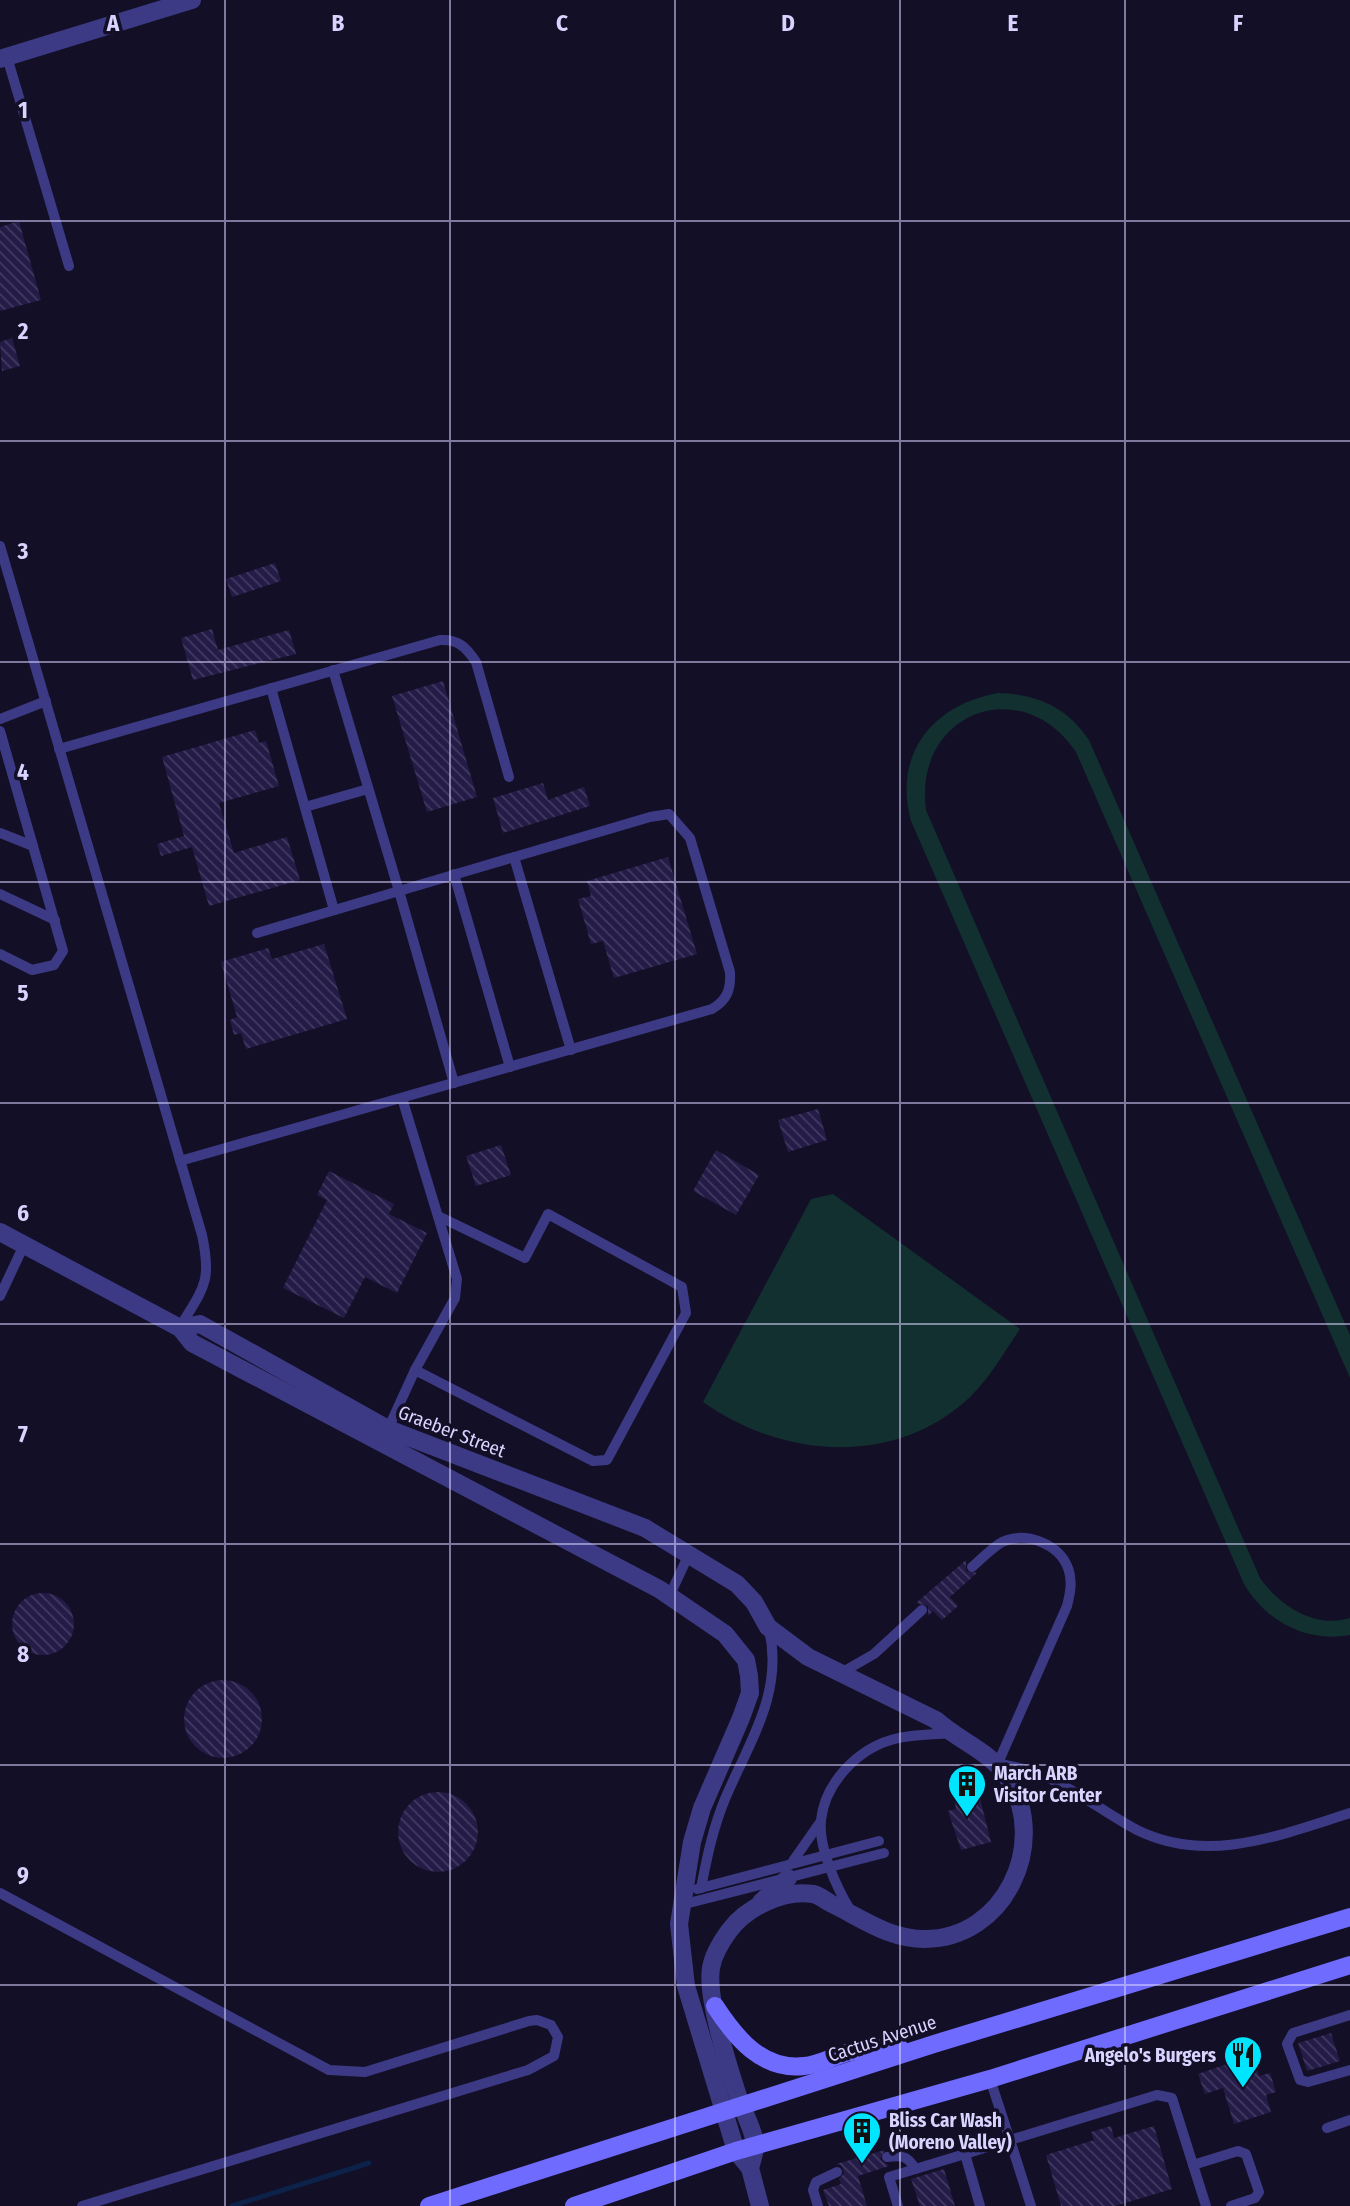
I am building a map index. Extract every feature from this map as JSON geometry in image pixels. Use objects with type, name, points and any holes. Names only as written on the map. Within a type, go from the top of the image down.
[{"type":"main road","name":"Cactus Avenue","points":[[429,2206],[934,2043],[1350,1917]]},
{"type":"main road","points":[[574,2206],[755,2145],[990,2079],[1350,1965]]},
{"type":"main road","points":[[715,2006],[738,2040],[753,2052],[787,2065],[804,2067],[850,2052],[934,2043]]},
{"type":"street","points":[[4,58],[192,0]]},
{"type":"street","name":"Graeber Street","points":[[0,1232],[180,1328],[192,1342],[659,1589],[724,1634],[746,1660],[750,1693],[702,1808],[692,1842],[682,1899],[682,1962],[686,1986],[733,2108]]},
{"type":"street","name":"Graeber Street","points":[[180,1328],[200,1324],[388,1429],[645,1528],[737,1584],[754,1602],[768,1627]]},
{"type":"street","points":[[760,2206],[750,2168],[736,2151],[733,2108],[710,1980],[715,1952],[745,1912],[783,1897],[813,1894],[883,1931],[905,1938],[928,1939],[975,1924],[993,1910],[1020,1868],[1024,1846],[1021,1802],[998,1763],[975,1746],[950,1733],[936,1720],[808,1657],[768,1627]]},
{"type":"street","points":[[756,1906],[790,1870]]},
{"type":"street","points":[[733,2108],[755,2145],[750,2168]]},
{"type":"lane","points":[[4,58],[69,266]]},
{"type":"lane","points":[[0,546],[208,1262],[207,1282],[180,1328]]},
{"type":"lane","points":[[60,749],[440,640],[453,639],[467,649],[476,662],[509,776]]},
{"type":"lane","points":[[333,670],[454,1083]]},
{"type":"lane","points":[[271,688],[334,910]]},
{"type":"lane","points":[[0,719],[46,701]]},
{"type":"lane","points":[[0,731],[63,951],[54,965],[32,970],[0,954]]},
{"type":"lane","points":[[305,807],[368,789]]},
{"type":"lane","points":[[180,1161],[712,1009],[723,1003],[729,993],[730,972],[690,838],[669,814],[650,817],[257,933]]},
{"type":"lane","points":[[0,833],[33,846]]},
{"type":"lane","points":[[514,857],[571,1049]]},
{"type":"lane","points":[[454,874],[510,1067]]},
{"type":"lane","points":[[0,894],[55,920]]},
{"type":"lane","points":[[388,1429],[415,1370],[455,1298],[457,1279],[402,1098]]},
{"type":"lane","points":[[415,1370],[593,1461],[607,1460],[686,1313],[682,1287],[548,1214],[525,1258],[438,1216]]},
{"type":"lane","points":[[0,1296],[24,1245]]},
{"type":"lane","points":[[972,1567],[1002,1542],[1018,1538],[1035,1539],[1051,1546],[1062,1556],[1068,1568],[1071,1588],[1067,1606],[998,1763],[1036,1772],[1139,1831],[1176,1844],[1211,1848],[1241,1845],[1350,1813]]},
{"type":"lane","points":[[669,1597],[690,1554]]},
{"type":"lane","points":[[841,1673],[874,1654],[922,1610]]},
{"type":"lane","points":[[701,1888],[717,1821],[772,1693],[774,1652],[768,1627]]},
{"type":"lane","points":[[790,1870],[821,1821],[831,1791],[855,1759],[890,1740],[950,1733]]},
{"type":"lane","points":[[821,1821],[826,1854],[838,1889],[854,1914]]},
{"type":"lane","points":[[682,1899],[790,1870],[826,1854],[879,1841]]},
{"type":"lane","points":[[682,1899],[701,1888],[790,1870],[831,1867],[884,1853]]},
{"type":"lane","points":[[0,1893],[329,2070],[365,2072],[529,2021],[537,2020],[551,2025],[558,2038],[554,2056],[528,2070],[82,2206]]},
{"type":"lane","points":[[1350,2015],[1293,2033],[1287,2044],[1300,2080],[1308,2082],[1350,2070]]},
{"type":"lane","points":[[990,2079],[1031,2206]]},
{"type":"lane","points":[[898,2206],[889,2177],[1157,2095],[1172,2098],[1206,2206]]},
{"type":"lane","points":[[1327,2128],[1350,2120]]},
{"type":"lane","points":[[1193,2165],[1238,2151],[1246,2154],[1259,2192],[1255,2198],[1231,2206]]},
{"type":"lane","points":[[965,2154],[980,2206]]},
{"type":"lane","points":[[887,2157],[900,2155],[911,2160],[915,2169]]},
{"type":"lane","points":[[818,2206],[813,2190],[816,2182],[838,2172]]},
{"type":"green space","points":[[998,693],[1026,696],[1050,704],[1071,719],[1089,740],[1350,1335],[1350,1378],[1076,752],[1053,727],[1028,713],[1001,709],[975,714],[953,728],[936,749],[926,776],[926,810],[1260,1578],[1278,1598],[1299,1613],[1324,1620],[1350,1618],[1350,1635],[1318,1636],[1289,1627],[1264,1609],[1244,1584],[911,821],[907,797],[908,774],[913,754],[923,736],[937,721],[954,709],[975,699]]},
{"type":"green space","points":[[833,1194],[1020,1329],[986,1379],[961,1405],[931,1425],[900,1438],[866,1446],[832,1447],[798,1443],[765,1434],[733,1420],[703,1402],[811,1199]]},
{"type":"building","points":[[19,221],[41,300],[0,311],[0,227]]},
{"type":"building","points":[[12,338],[20,366],[2,371],[0,342]]},
{"type":"building","points":[[275,563],[281,581],[232,597],[226,579]]},
{"type":"building","points":[[212,629],[218,650],[289,630],[296,654],[193,680],[181,638]]},
{"type":"building","points":[[443,681],[477,797],[427,812],[392,696]]},
{"type":"building","points":[[255,730],[259,743],[266,741],[279,786],[219,803],[234,853],[287,837],[300,880],[209,906],[192,847],[161,856],[157,844],[184,836],[162,757]]},
{"type":"building","points":[[543,783],[548,800],[584,787],[590,806],[503,833],[493,798]]},
{"type":"building","points":[[668,857],[697,954],[614,978],[603,941],[591,944],[578,899],[591,896],[587,881]]},
{"type":"building","points":[[324,944],[347,1019],[246,1049],[241,1033],[234,1035],[230,1020],[237,1017],[221,962],[268,948],[272,959]]},
{"type":"building","points":[[818,1109],[827,1140],[788,1152],[778,1120]]},
{"type":"building","points":[[501,1145],[511,1175],[476,1186],[466,1156]]},
{"type":"building","points":[[716,1150],[759,1175],[736,1215],[693,1191]]},
{"type":"building","points":[[329,1171],[394,1204],[389,1214],[427,1233],[397,1293],[365,1277],[344,1318],[283,1288],[327,1200],[317,1195]]},
{"type":"building","points":[[966,1560],[966,1571],[977,1573],[950,1597],[958,1606],[942,1620],[933,1611],[928,1616],[928,1606],[916,1603]]},
{"type":"building","points":[[43,1593],[65,1602],[74,1624],[65,1646],[43,1655],[21,1646],[12,1624],[21,1602]]},
{"type":"building","points":[[223,1680],[238,1683],[251,1691],[259,1704],[262,1719],[259,1734],[251,1747],[238,1755],[223,1758],[208,1755],[195,1747],[187,1734],[184,1719],[187,1704],[195,1691],[208,1683]]},
{"type":"building","points":[[438,1792],[453,1795],[466,1804],[475,1817],[478,1832],[475,1847],[466,1860],[453,1869],[438,1872],[423,1869],[410,1860],[401,1847],[398,1832],[401,1817],[410,1804],[423,1795]]},
{"type":"building","name":"March ARB Visitor Center","points":[[979,1794],[991,1842],[961,1850],[948,1811],[956,1809],[954,1800]]},
{"type":"building","points":[[1331,2033],[1340,2061],[1307,2071],[1298,2043]]},
{"type":"building","points":[[1253,2055],[1259,2076],[1270,2073],[1276,2092],[1266,2095],[1271,2112],[1234,2124],[1223,2088],[1205,2094],[1198,2074]]},
{"type":"building","points":[[1111,2126],[1114,2138],[1154,2126],[1172,2189],[1115,2206],[1061,2206],[1046,2155],[1094,2140],[1091,2132]]},
{"type":"building","points":[[885,2150],[880,2159],[889,2166],[858,2176],[867,2206],[829,2206],[823,2190],[841,2184],[839,2179],[844,2173],[842,2166],[836,2164]]},
{"type":"building","points":[[944,2169],[955,2206],[920,2206],[911,2179]]},
{"type":"waterway","points":[[232,2206],[369,2163]]},
{"type":"place","name":"March ARB Visitor Center","points":[[967,1818]]},
{"type":"place","name":"Angelo's Burgers","points":[[1243,2089]]},
{"type":"place","name":"Bliss Car Wash (Moreno Valley)","points":[[862,2165]]}]
